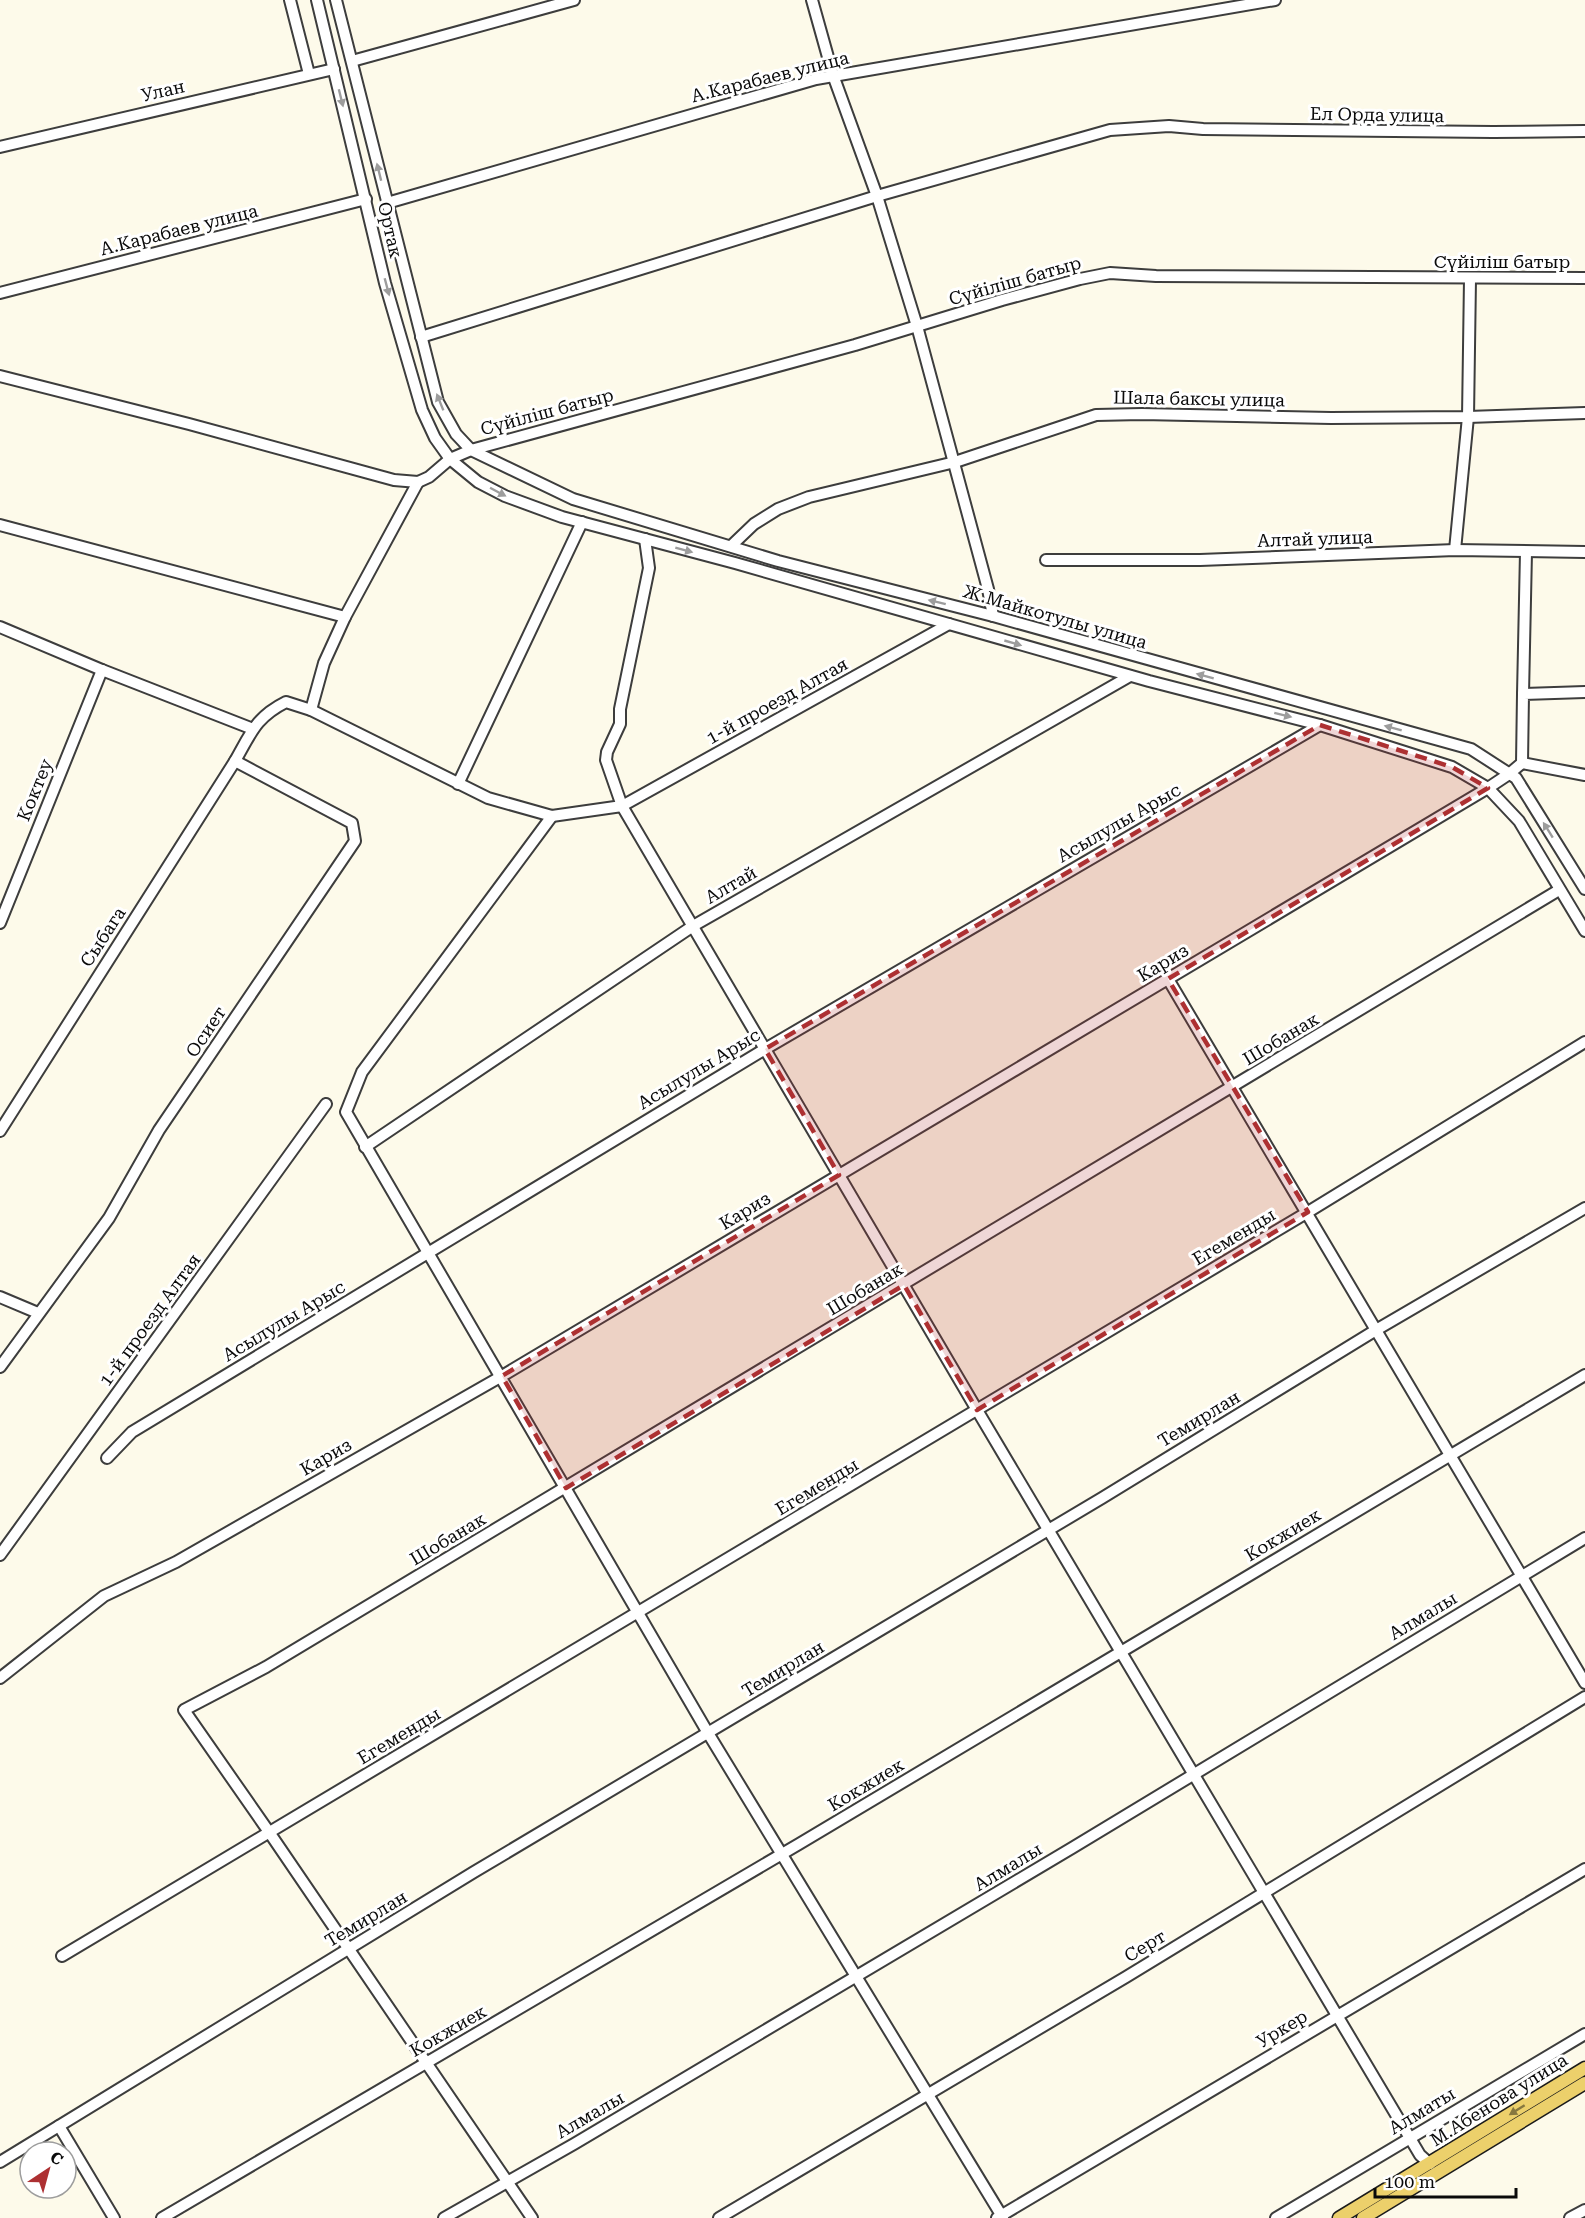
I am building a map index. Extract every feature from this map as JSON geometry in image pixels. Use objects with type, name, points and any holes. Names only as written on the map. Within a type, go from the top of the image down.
[{"type":"main road","name":"М.Абенова улица","points":[[1339,2218],[1585,2068]]},
{"type":"main road","name":"М.Абенова улица","points":[[1363,2218],[1585,2083]]},
{"type":"street","points":[[290,0],[309,74]]},
{"type":"street","name":"Ортак","points":[[317,0],[385,283],[422,410],[435,438],[450,459]]},
{"type":"street","name":"Ортак","points":[[336,0],[438,402],[456,434],[471,450]]},
{"type":"street","points":[[352,61],[574,0]]},
{"type":"street","points":[[812,0],[832,75],[877,196],[917,326],[955,462],[993,616]]},
{"type":"street","name":"А.Карабаев улица","points":[[387,203],[759,94],[832,75],[904,65],[1275,0]]},
{"type":"street","name":"Улан","points":[[0,147],[334,69]]},
{"type":"street","name":"Ел Орда улица","points":[[421,337],[877,196],[1110,130],[1169,126],[1215,129],[1585,131]]},
{"type":"street","name":"А.Карабаев улица","points":[[0,293],[366,199]]},
{"type":"street","name":"Сүйіліш батыр","points":[[418,482],[429,477],[450,459],[471,450],[917,326],[1002,300],[1110,273],[1156,276],[1585,278]]},
{"type":"street","points":[[1455,550],[1468,417],[1470,279]]},
{"type":"street","points":[[0,376],[394,480],[418,482],[345,617],[324,663],[311,710],[488,798],[552,816],[622,806]]},
{"type":"street","name":"Шала баксы улица","points":[[731,546],[754,524],[770,514],[809,497],[955,462],[1096,415],[1331,418],[1585,413]]},
{"type":"street","name":"Ж.Майкотулы улица","points":[[471,450],[573,499],[870,585],[993,616],[1471,749],[1516,778],[1582,884]]},
{"type":"street","name":"Ж.Майкотулы улица","points":[[450,459],[478,482],[505,496],[582,522],[1130,676],[1320,725],[1452,767],[1488,788],[1519,821],[1585,931]]},
{"type":"street","points":[[458,784],[582,522]]},
{"type":"street","points":[[0,525],[345,617]]},
{"type":"street","points":[[645,539],[650,568],[620,709],[620,724],[607,752],[606,760],[622,806],[1337,2016],[1420,2155],[1430,2164]]},
{"type":"street","name":"Алтай улица","points":[[1046,560],[1200,560],[1455,550],[1585,552]]},
{"type":"street","points":[[1526,552],[1522,763],[1585,775]]},
{"type":"street","points":[[866,601],[870,585]]},
{"type":"street","name":"1-й проезд Алтая","points":[[622,806],[949,624]]},
{"type":"street","points":[[0,627],[253,729]]},
{"type":"street","name":"Коктеу","points":[[0,923],[102,670]]},
{"type":"street","name":"Алтай","points":[[365,1147],[693,926],[1130,676]]},
{"type":"street","points":[[1523,694],[1585,692]]},
{"type":"street","name":"Сыбага","points":[[0,1131],[235,761],[253,729],[268,711],[286,702],[311,710]]},
{"type":"street","name":"Асылулы Арыс","points":[[107,1458],[132,1432],[427,1253],[765,1049],[1320,725]]},
{"type":"street","name":"Осиет","points":[[0,1367],[109,1218],[159,1130],[355,841],[352,823],[235,761]]},
{"type":"street","name":"Кариз","points":[[0,1678],[104,1596],[176,1562],[501,1377],[1488,788],[1522,763]]},
{"type":"street","points":[[552,816],[362,1072],[346,1112],[708,1733],[928,2094],[1000,2217]]},
{"type":"street","name":"Шобанак","points":[[269,1832],[184,1710],[266,1667],[1559,890]]},
{"type":"street","points":[[1168,979],[1585,1683]]},
{"type":"street","name":"Егеменды","points":[[63,1956],[1308,1212],[1585,1042]]},
{"type":"street","name":"1-й проезд Алтая","points":[[0,1555],[326,1104]]},
{"type":"street","name":"Темирлан","points":[[0,2162],[349,1949],[1377,1330],[1585,1208]]},
{"type":"street","points":[[0,1297],[38,1313]]},
{"type":"street","name":"Кокжиек","points":[[162,2218],[782,1854],[1585,1375]]},
{"type":"street","name":"Алмалы","points":[[444,2218],[856,1977],[1585,1538]]},
{"type":"street","name":"Серт","points":[[719,2218],[1264,1893],[1585,1697]]},
{"type":"street","points":[[269,1832],[532,2218]]},
{"type":"street","name":"Уркер","points":[[1000,2217],[1585,1869]]},
{"type":"street","name":"Алматы","points":[[1276,2218],[1585,2034]]},
{"type":"street","points":[[59,2126],[114,2218]]},
{"type":"street","points":[[1570,2218],[1585,2210]]},
{"type":"highlighted area","points":[[1320,725],[1452,767],[1488,788],[1168,979],[1308,1212],[977,1410],[904,1285],[566,1488],[502,1376],[839,1175],[765,1049]]}]
